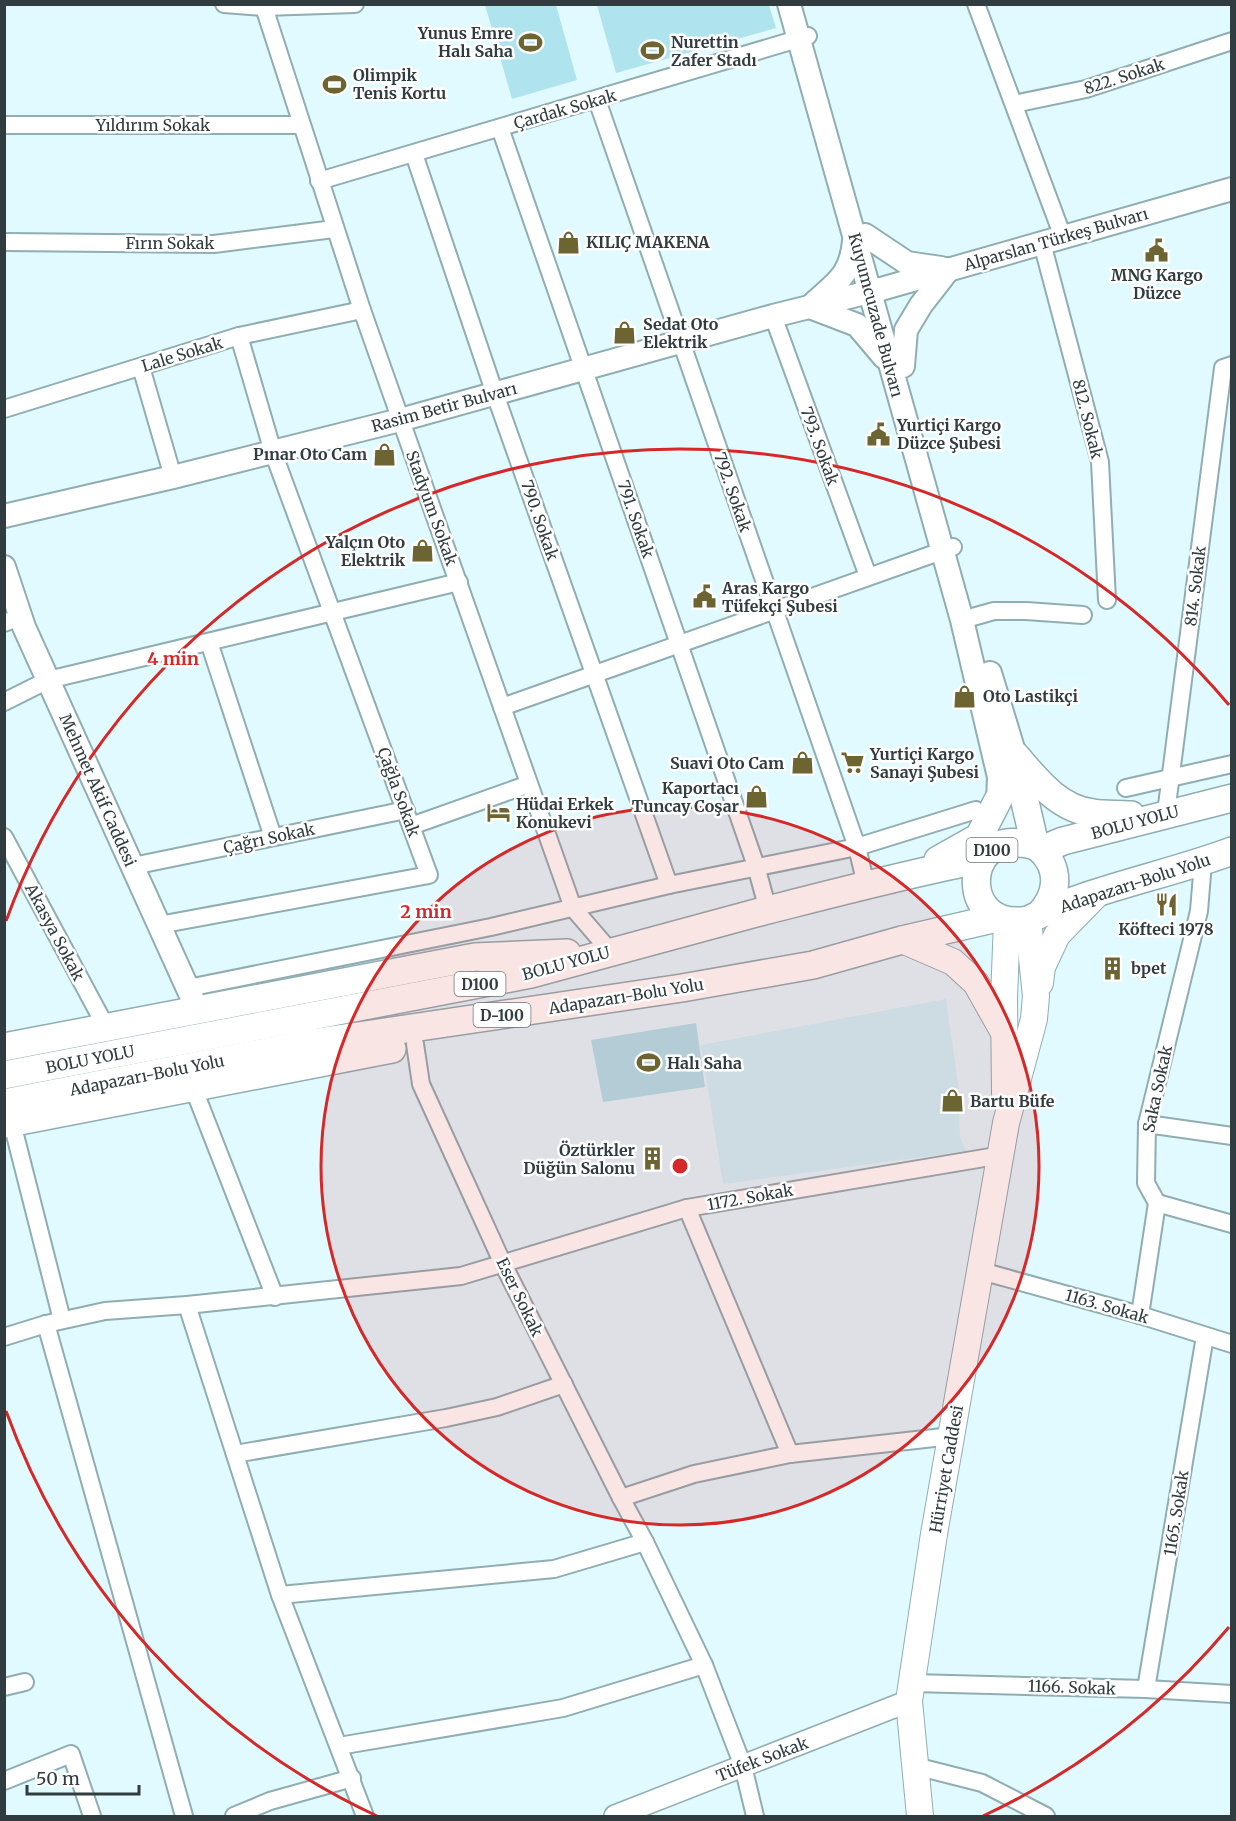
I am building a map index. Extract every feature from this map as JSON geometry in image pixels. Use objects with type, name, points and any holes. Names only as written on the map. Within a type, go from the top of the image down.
[{"type":"highway","points":[[1014,755],[1041,786],[1060,802],[1090,813],[1161,814]]},
{"type":"highway","points":[[1014,755],[1038,847]]},
{"type":"highway","name":"BOLU YOLU","points":[[1038,847],[1161,814],[1232,798]]},
{"type":"highway","points":[[987,805],[992,852]]},
{"type":"highway","points":[[918,872],[979,837],[987,805]]},
{"type":"highway","name":"D100","points":[[1018,918],[986,909],[975,885],[977,872],[992,852],[1014,842],[1038,847]]},
{"type":"highway","name":"Adapazarı-Bolu Yolu","points":[[1018,918],[1047,906],[1054,895],[1056,881],[1053,868],[1038,847]]},
{"type":"highway","name":"Adapazarı-Bolu Yolu","points":[[7,1117],[311,1043],[682,988],[813,964],[902,940],[1018,918],[1203,862],[1232,851]]},
{"type":"highway","name":"BOLU YOLU","points":[[4,1075],[531,974],[610,951],[992,852]]},
{"type":"highway","points":[[1203,862],[1232,859]]},
{"type":"highway","points":[[4,1047],[106,1028],[193,999],[475,957],[610,951]]},
{"type":"highway","points":[[7,1117],[193,1087],[415,1044],[682,988]]},
{"type":"main road","name":"Kuyumcuzade Bulvarı","points":[[789,4],[804,38],[967,619],[999,777],[987,805]]},
{"type":"main road","name":"Kuyumcuzade Bulvarı","points":[[801,4],[804,38]]},
{"type":"main road","name":"Alparslan Türkeş Bulvarı","points":[[875,290],[1232,189]]},
{"type":"main road","points":[[860,235],[906,262],[949,270],[921,305],[906,330],[895,364],[857,325],[810,307],[840,279],[852,259],[860,235]]},
{"type":"main road","name":"Rasim Betir Bulvarı","points":[[4,516],[173,477],[400,420],[773,316],[875,290]]},
{"type":"main road","name":"Mehmet Akif Caddesi","points":[[4,567],[12,620],[48,680],[193,999]]},
{"type":"main road","name":"Kuyumcuzade Bulvarı","points":[[967,619],[1014,755]]},
{"type":"main road","points":[[1034,1019],[1042,967],[1057,935],[1098,893]]},
{"type":"main road","name":"Hürriyet Caddesi","points":[[920,1816],[911,1692],[934,1534],[1006,1123],[1034,1019],[1036,996],[1018,918]]},
{"type":"main road","name":"Hürriyet Caddesi","points":[[1006,1123],[1004,1034],[1018,918]]},
{"type":"main road","points":[[902,940],[953,962],[976,983],[1004,1034]]},
{"type":"street","points":[[224,4],[264,6],[355,4]]},
{"type":"street","name":"812. Sokak","points":[[976,4],[1014,104],[1052,240],[1100,462],[1107,600]]},
{"type":"street","name":"Stadyum Sokak","points":[[264,6],[334,229],[573,908]]},
{"type":"street","name":"Çardak Sokak","points":[[319,181],[804,38]]},
{"type":"street","name":"822. Sokak","points":[[1014,104],[1086,89],[1232,41]]},
{"type":"street","name":"792. Sokak","points":[[597,100],[857,847],[866,885]]},
{"type":"street","name":"Yıldırım Sokak","points":[[4,125],[301,125]]},
{"type":"street","name":"791. Sokak","points":[[500,128],[756,866],[768,910]]},
{"type":"street","name":"790. Sokak","points":[[414,154],[495,394],[669,885]]},
{"type":"street","name":"Fırın Sokak","points":[[4,242],[214,244],[334,229]]},
{"type":"street","name":"Lale Sokak","points":[[4,409],[239,336],[362,310]]},
{"type":"street","name":"793. Sokak","points":[[773,316],[868,576]]},
{"type":"street","name":"Çağla Sokak","points":[[159,925],[429,875],[273,452],[239,336]]},
{"type":"street","name":"814. Sokak","points":[[1161,814],[1170,778],[1223,368],[1232,365]]},
{"type":"street","points":[[141,367],[173,477]]},
{"type":"street","points":[[502,707],[948,548]]},
{"type":"street","points":[[4,702],[48,680],[459,582]]},
{"type":"street","points":[[967,619],[994,611],[1083,615]]},
{"type":"street","points":[[209,642],[273,837]]},
{"type":"street","points":[[1126,788],[1232,764]]},
{"type":"street","name":"Çağrı Sokak","points":[[133,866],[273,837],[408,818],[529,784]]},
{"type":"street","points":[[193,999],[669,885],[857,847],[987,805]]},
{"type":"street","name":"Akasya Sokak","points":[[4,837],[106,1028]]},
{"type":"street","name":"Saka Sokak","points":[[1157,1203],[1146,1183],[1147,1124],[1199,911],[1203,862]]},
{"type":"street","points":[[573,908],[610,951]]},
{"type":"street","name":"Eser Sokak","points":[[415,1044],[421,1084],[504,1264],[645,1542],[704,1665],[743,1766],[754,1816]]},
{"type":"street","points":[[193,1087],[275,1296]]},
{"type":"street","points":[[7,1117],[54,1322],[184,1816]]},
{"type":"street","points":[[1147,1124],[1232,1136]]},
{"type":"street","name":"1172. Sokak","points":[[4,1337],[54,1322],[105,1311],[187,1305],[461,1276],[687,1208],[1002,1155]]},
{"type":"street","points":[[1140,1316],[1157,1203],[1232,1224]]},
{"type":"street","points":[[687,1208],[790,1454]]},
{"type":"street","name":"1163. Sokak","points":[[981,1271],[1232,1344]]},
{"type":"street","points":[[187,1305],[280,1595],[365,1816]]},
{"type":"street","name":"1165. Sokak","points":[[1146,1689],[1205,1336]]},
{"type":"street","points":[[235,1454],[466,1414],[497,1407],[564,1384]]},
{"type":"street","points":[[621,1498],[694,1474],[790,1454],[952,1436]]},
{"type":"street","points":[[280,1595],[554,1569],[645,1542]]},
{"type":"street","points":[[339,1746],[563,1708],[704,1665]]},
{"type":"street","points":[[4,1688],[24,1682]]},
{"type":"street","name":"1166. Sokak","points":[[911,1692],[1146,1689],[1232,1694]]},
{"type":"street","name":"Tüfek Sokak","points":[[615,1816],[743,1766],[911,1692]]},
{"type":"street","points":[[4,1781],[71,1754],[92,1816]]},
{"type":"street","points":[[915,1766],[982,1783],[1046,1816]]},
{"type":"street","points":[[234,1816],[270,1800],[352,1778]]},
{"type":"shaded area","name":"Yunus Emre Halı Saha","points":[[485,5],[556,5],[577,80],[512,99]]},
{"type":"shaded area","name":"Nurettin Zafer Stadı","points":[[597,5],[769,5],[776,28],[616,73]]},
{"type":"shaded area","points":[[946,999],[958,1084],[960,1137],[966,1151],[723,1184],[701,1045]]},
{"type":"shaded area","name":"Halı Saha","points":[[696,1023],[705,1087],[603,1102],[591,1040]]},
{"type":"place","name":"Yunus Emre Halı Saha","points":[[531,42]]},
{"type":"place","name":"Nurettin Zafer Stadı","points":[[653,51]]},
{"type":"place","name":"Olimpik Tenis Kortu","points":[[335,84]]},
{"type":"place","name":"KILIÇ MAKENA","points":[[568,242]]},
{"type":"place","name":"MNG Kargo Düzce","points":[[1157,250]]},
{"type":"place","name":"Sedat Oto Elektrik","points":[[625,333]]},
{"type":"place","name":"Yurtiçi Kargo Düzce Şubesi","points":[[879,434]]},
{"type":"place","name":"Pınar Oto Cam","points":[[385,454]]},
{"type":"place","name":"Yalçın Oto Elektrik","points":[[423,551]]},
{"type":"place","name":"Aras Kargo Tüfekçi Şubesi","points":[[704,597]]},
{"type":"place","name":"Oto Lastikçi","points":[[965,696]]},
{"type":"place","name":"Suavi Oto Cam","points":[[802,763]]},
{"type":"place","name":"Yurtiçi Kargo Sanayi Şubesi","points":[[852,763]]},
{"type":"place","name":"Kaportacı Tuncay Coşar","points":[[757,797]]},
{"type":"place","name":"Hüdai Erkek Konukevi","points":[[498,813]]},
{"type":"place","name":"Köfteci 1978","points":[[1166,904]]},
{"type":"place","name":"bpet","points":[[1113,968]]},
{"type":"place","name":"Halı Saha","points":[[649,1063]]},
{"type":"place","name":"Bartu Büfe","points":[[952,1101]]},
{"type":"place","name":"Öztürkler Düğün Salonu","points":[[653,1159]]}]
